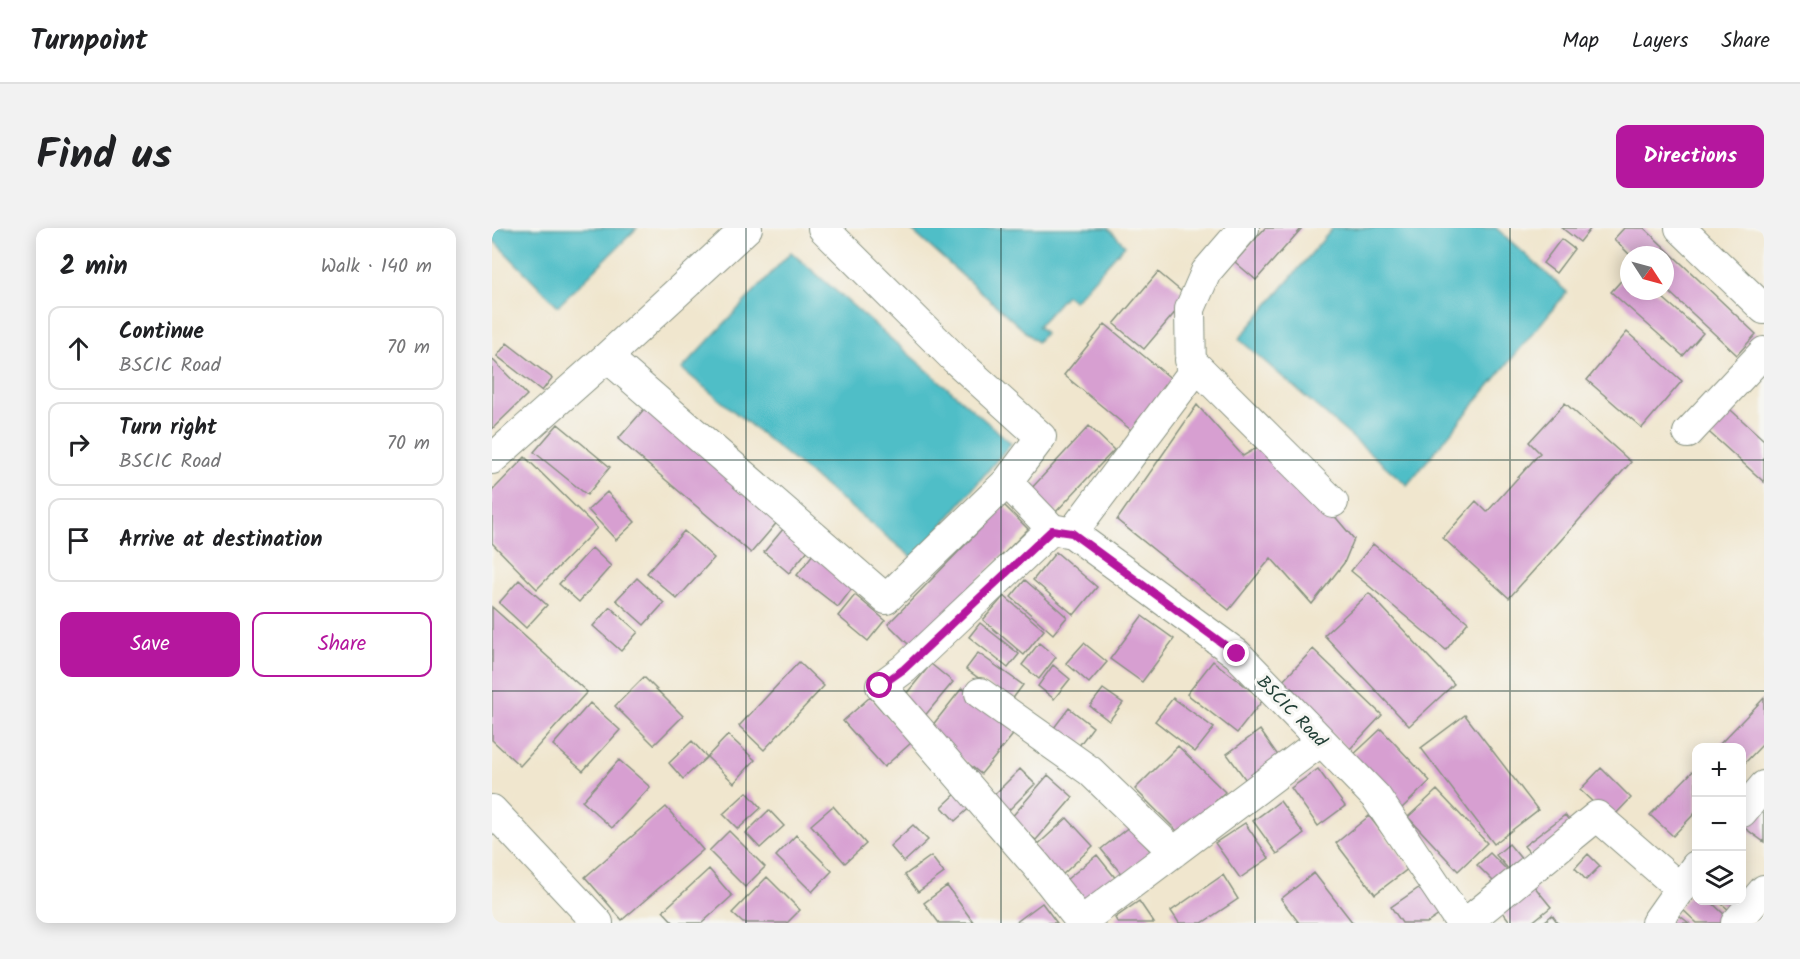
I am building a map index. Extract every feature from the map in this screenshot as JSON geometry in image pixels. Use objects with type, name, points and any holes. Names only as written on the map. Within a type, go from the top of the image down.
[{"type":"street","points":[[492,459],[747,228]]},
{"type":"street","points":[[607,357],[886,599],[1007,482],[1041,437],[956,360],[824,228]]},
{"type":"street","points":[[1244,228],[1206,272],[1190,309],[1191,375],[1062,531],[904,669],[880,686],[1037,866],[1081,922],[1321,741]]},
{"type":"street","points":[[1680,228],[1764,309]]},
{"type":"street","points":[[1688,433],[1764,351]]},
{"type":"street","points":[[1191,360],[1333,502]]},
{"type":"street","name":"BSCIC Road","points":[[1007,482],[1062,531],[1237,654],[1376,797],[1461,923]]},
{"type":"street","points":[[980,693],[1090,771],[1174,852]]},
{"type":"street","points":[[1746,807],[1764,786]]},
{"type":"street","points":[[492,810],[598,923]]},
{"type":"street","points":[[1466,923],[1597,816],[1689,877],[1656,923]]},
{"type":"street","points":[[1736,923],[1764,891]]},
{"type":"water","points":[[492,228],[637,228],[558,306],[492,239]]},
{"type":"water","points":[[909,228],[1108,228],[1125,245],[1074,301],[1066,295],[1038,326],[1045,333],[1037,342]]},
{"type":"water","points":[[1333,228],[1496,228],[1567,292],[1407,485],[1239,339]]},
{"type":"water","points":[[791,252],[1011,443],[914,559],[682,369]]},
{"type":"building","points":[[1265,228],[1302,228],[1256,280],[1235,262]]},
{"type":"building","points":[[1562,228],[1591,228],[1580,242]]},
{"type":"building","points":[[1624,228],[1644,228],[1663,246],[1621,246],[1614,239]]},
{"type":"building","points":[[1561,239],[1574,249],[1556,273],[1543,263]]},
{"type":"building","points":[[1674,256],[1756,334],[1737,355],[1674,296]]},
{"type":"building","points":[[1158,272],[1188,297],[1144,349],[1114,324]]},
{"type":"building","points":[[1620,282],[1620,300],[1611,292]]},
{"type":"building","points":[[1620,300],[1665,300],[1703,333],[1683,356]]},
{"type":"building","points":[[1105,324],[1173,380],[1131,430],[1064,375]]},
{"type":"building","points":[[1627,332],[1682,381],[1642,428],[1587,380]]},
{"type":"building","points":[[507,343],[552,378],[542,391],[497,356]]},
{"type":"building","points":[[492,359],[527,395],[492,429]]},
{"type":"building","points":[[1722,402],[1764,440],[1764,482],[1701,425]]},
{"type":"building","points":[[1565,403],[1631,462],[1509,598],[1443,538],[1476,501],[1487,512],[1540,453],[1529,442]]},
{"type":"building","points":[[1197,405],[1243,456],[1270,440],[1354,539],[1344,563],[1312,604],[1271,558],[1229,610],[1117,520]]},
{"type":"building","points":[[646,407],[779,520],[751,553],[618,439]]},
{"type":"building","points":[[558,424],[610,467],[587,495],[534,452]]},
{"type":"building","points":[[1089,426],[1114,450],[1054,514],[1029,491]]},
{"type":"building","points":[[525,457],[597,528],[537,589],[492,543],[492,491]]},
{"type":"building","points":[[607,492],[635,522],[616,540],[588,510]]},
{"type":"building","points":[[1004,505],[1028,529],[912,648],[888,624]]},
{"type":"building","points":[[784,528],[809,549],[789,573],[764,552]]},
{"type":"building","points":[[684,531],[714,558],[677,599],[647,573]]},
{"type":"building","points":[[1373,544],[1468,622],[1446,650],[1351,571]]},
{"type":"building","points":[[592,548],[611,566],[579,602],[559,584]]},
{"type":"building","points":[[1056,552],[1097,587],[1074,615],[1033,580]]},
{"type":"building","points":[[813,554],[854,586],[838,607],[797,575]]},
{"type":"building","points":[[637,578],[664,603],[644,625],[616,600]]},
{"type":"building","points":[[519,580],[547,605],[526,628],[499,603]]},
{"type":"building","points":[[1025,580],[1067,617],[1053,634],[1011,597]]},
{"type":"building","points":[[1369,593],[1454,684],[1409,726],[1324,635]]},
{"type":"building","points":[[855,595],[885,620],[868,641],[838,616]]},
{"type":"building","points":[[1004,596],[1044,630],[1024,655],[983,620]]},
{"type":"building","points":[[492,607],[587,692],[520,766],[492,740]]},
{"type":"building","points":[[610,607],[638,632],[621,651],[593,626]]},
{"type":"building","points":[[1142,616],[1174,639],[1142,682],[1110,659]]},
{"type":"building","points":[[980,623],[1019,654],[1008,668],[969,637]]},
{"type":"building","points":[[1039,643],[1056,657],[1039,679],[1022,665]]},
{"type":"building","points":[[1084,643],[1107,662],[1089,683],[1066,663]]},
{"type":"building","points":[[1313,649],[1382,715],[1349,750],[1280,684]]},
{"type":"building","points":[[978,653],[1023,685],[1011,701],[966,669]]},
{"type":"building","points":[[1213,661],[1263,700],[1237,733],[1187,694]]},
{"type":"building","points":[[799,662],[824,686],[764,750],[739,726]]},
{"type":"building","points":[[931,664],[953,682],[923,718],[901,700]]},
{"type":"building","points":[[1053,665],[1070,679],[1054,699],[1038,686]]},
{"type":"building","points":[[644,677],[683,716],[654,745],[615,706]]},
{"type":"building","points":[[962,688],[1016,731],[981,774],[928,731]]},
{"type":"building","points":[[1103,689],[1123,703],[1109,721],[1090,706]]},
{"type":"building","points":[[870,697],[911,743],[884,767],[843,721]]},
{"type":"building","points":[[1173,698],[1214,728],[1195,752],[1155,721]]},
{"type":"building","points":[[1764,698],[1764,743],[1746,762],[1746,743],[1721,743]]},
{"type":"building","points":[[590,703],[620,730],[583,771],[553,745]]},
{"type":"building","points":[[1069,708],[1093,727],[1075,751],[1050,733]]},
{"type":"building","points":[[1465,715],[1538,810],[1494,844],[1421,748]]},
{"type":"building","points":[[1381,729],[1430,781],[1400,810],[1351,757]]},
{"type":"building","points":[[1260,730],[1284,764],[1251,787],[1227,754]]},
{"type":"building","points":[[728,735],[755,760],[734,783],[707,757]]},
{"type":"building","points":[[692,741],[707,757],[683,779],[669,763]]},
{"type":"building","points":[[1178,746],[1225,792],[1181,835],[1135,789]]},
{"type":"building","points":[[619,760],[650,787],[612,828],[582,801]]},
{"type":"building","points":[[1601,768],[1631,798],[1611,819],[1580,790]]},
{"type":"building","points":[[1020,769],[1035,784],[1003,816],[988,801]]},
{"type":"building","points":[[1318,769],[1345,806],[1318,826],[1291,788]]},
{"type":"building","points":[[1692,772],[1692,816],[1673,836],[1650,815]]},
{"type":"building","points":[[1048,775],[1073,797],[1036,840],[1010,819]]},
{"type":"building","points":[[961,789],[974,804],[955,821],[942,807]]},
{"type":"building","points":[[1437,790],[1487,843],[1458,871],[1408,817]]},
{"type":"building","points":[[747,792],[761,808],[738,829],[723,814]]},
{"type":"building","points":[[1764,796],[1764,842],[1746,829],[1746,821]]},
{"type":"building","points":[[1280,801],[1304,834],[1277,854],[1253,821]]},
{"type":"building","points":[[833,806],[866,844],[845,863],[811,825]]},
{"type":"building","points":[[666,807],[703,850],[622,920],[585,877]]},
{"type":"building","points":[[769,810],[784,826],[760,848],[746,833]]},
{"type":"building","points":[[1565,815],[1573,826],[1533,857],[1524,846]]},
{"type":"building","points":[[1369,816],[1409,868],[1375,894],[1336,843]]},
{"type":"building","points":[[1067,818],[1093,846],[1059,878],[1033,849]]},
{"type":"building","points":[[1245,823],[1269,858],[1240,878],[1215,843]]},
{"type":"building","points":[[913,825],[928,840],[904,862],[890,846]]},
{"type":"building","points":[[1130,826],[1151,852],[1123,876],[1101,849]]},
{"type":"building","points":[[729,831],[765,867],[745,887],[709,851]]},
{"type":"building","points":[[796,835],[832,871],[812,892],[776,856]]},
{"type":"building","points":[[1509,844],[1523,861],[1510,871],[1496,855]]},
{"type":"building","points":[[1490,853],[1510,873],[1497,885],[1477,865]]},
{"type":"building","points":[[1588,854],[1600,866],[1586,880],[1575,868]]},
{"type":"building","points":[[1097,855],[1117,880],[1086,905],[1066,880]]},
{"type":"building","points":[[931,856],[944,873],[918,892],[905,875]]},
{"type":"building","points":[[709,869],[732,896],[702,923],[674,923],[663,911]]},
{"type":"building","points":[[1314,873],[1353,923],[1299,923],[1281,899]]},
{"type":"building","points":[[1223,875],[1238,899],[1202,923],[1179,923],[1171,911]]},
{"type":"building","points":[[767,877],[800,910],[787,923],[743,923],[732,913]]},
{"type":"building","points":[[1426,883],[1445,911],[1427,923],[1402,923],[1391,907]]},
{"type":"building","points":[[947,886],[974,923],[939,923],[924,903]]},
{"type":"building","points":[[1534,886],[1551,907],[1531,923],[1511,923],[1502,911]]},
{"type":"building","points":[[1692,893],[1692,905],[1714,905],[1727,917],[1722,923],[1697,923],[1680,907]]},
{"type":"building","points":[[1139,901],[1154,923],[1118,923],[1115,918]]},
{"type":"building","points":[[1042,903],[1057,923],[1015,923]]},
{"type":"building","points":[[1723,905],[1732,905],[1729,910]]},
{"type":"building","points":[[1676,913],[1689,923],[1668,923]]},
{"type":"building","points":[[1552,915],[1558,923],[1543,923]]},
{"type":"route","points":[[880,686],[904,669],[1052,530],[1072,533],[1237,654]]}]
